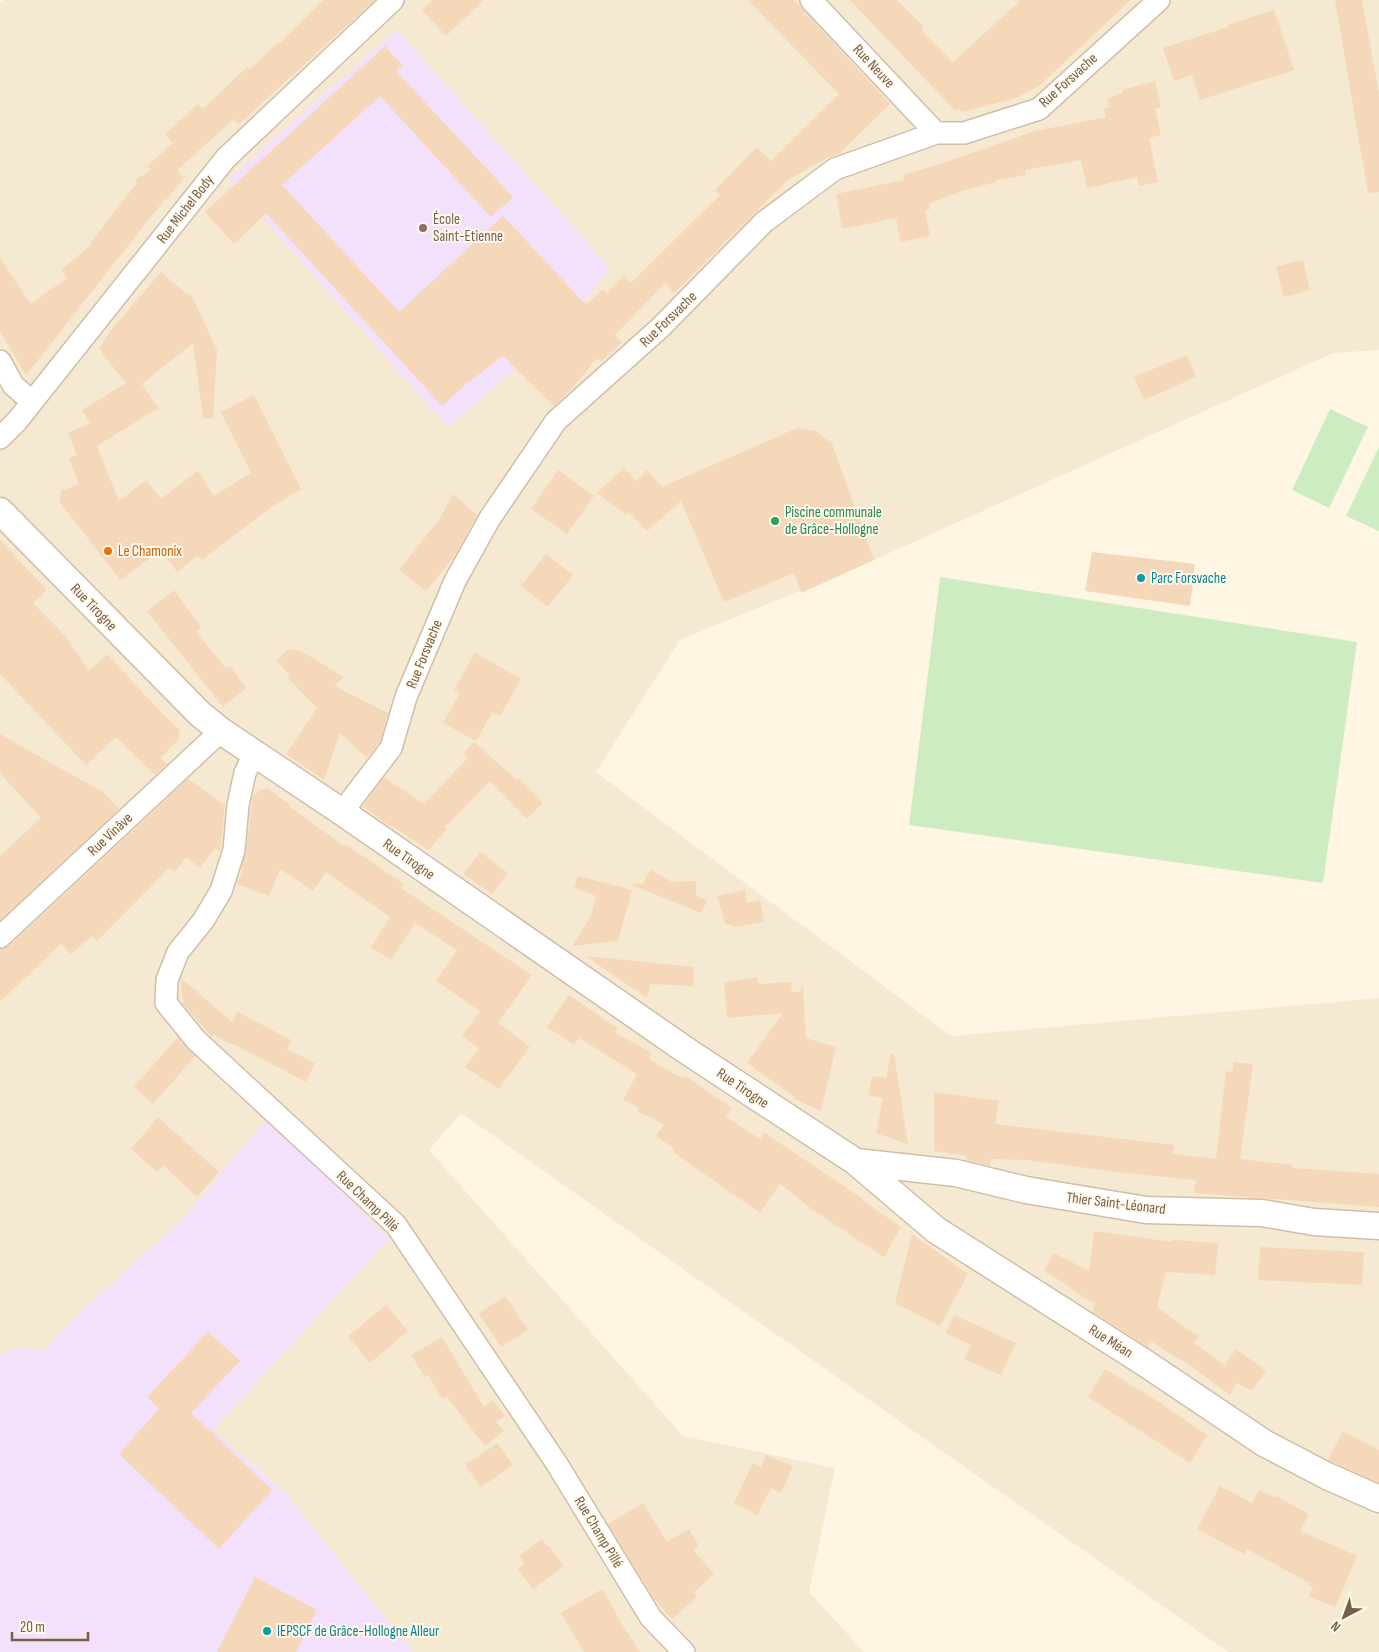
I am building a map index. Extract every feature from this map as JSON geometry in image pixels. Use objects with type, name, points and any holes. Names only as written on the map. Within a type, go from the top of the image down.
[{"type":"street","name":"Rue Michel Body","points":[[0,438],[17,421],[226,158],[392,0]]},
{"type":"street","name":"Rue Neuve","points":[[811,0],[936,133]]},
{"type":"street","name":"Rue Forsvache","points":[[342,812],[391,748],[406,697],[455,581],[490,518],[556,421],[661,327],[764,222],[780,208],[835,169],[936,133],[964,133],[1039,108],[1159,0]]},
{"type":"street","points":[[0,361],[13,385],[32,402]]},
{"type":"street","name":"Rue Tirogne","points":[[0,510],[200,714],[221,731],[342,812],[687,1051],[856,1162]]},
{"type":"street","name":"Rue Vinâve","points":[[0,937],[221,731]]},
{"type":"street","name":"Rue Champ Pillé","points":[[254,754],[245,773],[238,805],[234,850],[221,891],[203,921],[178,952],[167,980],[166,1003],[196,1040],[396,1225],[557,1464],[651,1618],[684,1652]]},
{"type":"street","name":"Thier Saint-Léonard","points":[[856,1162],[956,1173],[1026,1190],[1146,1210],[1262,1213],[1314,1222],[1379,1226]]},
{"type":"street","name":"Rue Méan","points":[[856,1162],[936,1230],[1146,1363],[1264,1443],[1327,1476],[1379,1499]]},
{"type":"shaded area","points":[[4,0],[1379,0],[1379,350],[1333,353],[874,560],[680,640],[596,772],[951,1036],[1379,998],[1379,1652],[1228,1652],[461,1113],[429,1150],[683,1436],[835,1468],[809,1592],[864,1652],[0,1652],[0,3]]},
{"type":"shaded area","name":"École Saint-Etienne","points":[[397,30],[610,268],[566,324],[448,427],[228,179]]},
{"type":"shaded area","points":[[268,1117],[389,1239],[213,1430],[286,1494],[413,1652],[0,1652],[0,1354],[18,1347],[43,1351],[81,1311],[181,1221]]},
{"type":"green space","points":[[1330,409],[1368,427],[1329,508],[1292,490]]},
{"type":"green space","points":[[1379,447],[1379,531],[1346,516]]},
{"type":"green space","points":[[940,577],[1357,642],[1323,883],[909,825]]},
{"type":"building","points":[[323,0],[375,0],[239,124],[234,119],[177,170],[184,178],[165,199],[26,375],[0,331],[0,258],[31,304],[67,278],[61,270],[92,244],[91,242],[137,183],[135,180],[151,170],[147,166],[173,143],[165,134],[198,104],[203,109],[247,67],[250,69],[279,44]]},
{"type":"building","points":[[433,0],[484,0],[446,36],[422,10]]},
{"type":"building","points":[[748,0],[794,0],[890,104],[839,154],[829,157],[789,179],[674,293],[665,283],[615,335],[622,342],[601,362],[597,358],[574,386],[554,406],[503,356],[465,385],[442,406],[266,213],[234,244],[205,212],[385,46],[402,65],[396,71],[513,197],[491,217],[380,96],[282,185],[399,312],[503,216],[586,305],[603,289],[607,293],[624,276],[631,283],[720,195],[715,190],[757,147],[771,161],[839,94]]},
{"type":"building","points":[[850,0],[897,0],[924,27],[921,30],[953,62],[1021,0],[1131,0],[1040,85],[1016,98],[962,112],[959,109],[955,110],[940,95]]},
{"type":"building","points":[[1335,0],[1362,0],[1379,93],[1379,192],[1368,193]]},
{"type":"building","points":[[1274,10],[1294,70],[1200,100],[1192,75],[1174,81],[1163,48]]},
{"type":"building","points":[[1155,81],[1161,107],[1155,108],[1161,135],[1149,138],[1158,182],[1139,186],[1137,177],[1087,188],[1081,160],[1025,170],[1026,175],[996,180],[997,182],[964,190],[929,204],[930,209],[925,210],[930,236],[900,242],[896,218],[842,229],[836,194],[904,180],[903,175],[938,165],[1035,131],[1106,117],[1104,109],[1109,108],[1107,99],[1123,92],[1122,90]]},
{"type":"building","points":[[1303,260],[1310,290],[1284,297],[1276,267]]},
{"type":"building","points":[[161,272],[192,296],[217,350],[213,418],[203,418],[193,343],[142,384],[158,408],[97,446],[119,501],[146,480],[161,499],[198,471],[214,496],[251,473],[221,412],[254,395],[301,489],[270,508],[202,560],[198,555],[177,572],[161,550],[120,580],[59,501],[61,491],[79,484],[69,458],[77,455],[68,433],[90,423],[82,410],[126,383],[99,349],[112,329]]},
{"type":"building","points":[[1187,355],[1196,377],[1144,400],[1134,377]]},
{"type":"building","name":"Piscine communale de Grâce-Hollogne","points":[[797,428],[816,431],[832,444],[874,560],[801,593],[794,573],[724,602],[681,501],[647,531],[629,512],[626,515],[597,493],[624,468],[636,481],[647,470],[662,487]]},
{"type":"building","points":[[558,470],[594,496],[567,534],[531,509]]},
{"type":"building","points":[[453,494],[477,515],[455,556],[426,591],[399,570],[439,520]]},
{"type":"building","points":[[0,540],[47,590],[33,603],[67,638],[89,671],[107,654],[180,731],[178,740],[160,758],[167,764],[155,775],[116,737],[86,765],[0,674]]},
{"type":"building","name":"Parc Forsvache","points":[[1092,552],[1195,564],[1190,606],[1085,591]]},
{"type":"building","points":[[546,554],[573,575],[548,607],[521,586]]},
{"type":"building","points":[[174,590],[201,627],[196,632],[226,668],[230,666],[246,688],[223,707],[147,611]]},
{"type":"building","points":[[288,649],[301,651],[344,677],[334,686],[388,713],[380,742],[367,758],[340,733],[324,780],[286,754],[317,708],[288,678],[290,676],[277,661]]},
{"type":"building","points":[[475,653],[521,679],[500,716],[492,712],[476,741],[443,723],[460,693],[454,690]]},
{"type":"building","points":[[0,734],[104,793],[119,809],[0,920],[0,856],[41,818],[0,773]]},
{"type":"building","points":[[474,742],[517,780],[519,779],[543,803],[527,819],[490,781],[445,827],[447,829],[428,850],[391,827],[363,806],[384,777],[424,804],[468,758],[463,754]]},
{"type":"building","points":[[188,779],[225,805],[220,852],[215,848],[200,868],[186,857],[175,872],[169,868],[97,941],[92,936],[71,954],[61,944],[0,1002],[0,949],[9,946]]},
{"type":"building","points":[[267,788],[344,846],[345,844],[404,884],[401,888],[532,975],[498,1023],[530,1047],[499,1089],[465,1067],[479,1049],[462,1036],[480,1011],[436,981],[457,950],[415,923],[391,960],[371,947],[390,917],[326,872],[313,891],[280,869],[269,896],[237,884],[243,869],[241,868],[246,851],[253,796]]},
{"type":"building","points":[[480,852],[508,873],[492,894],[463,874]]},
{"type":"building","points":[[651,870],[672,882],[696,881],[696,895],[707,901],[701,913],[630,884],[642,884]]},
{"type":"building","points":[[578,876],[632,890],[618,941],[572,946],[591,916],[596,896],[574,887]]},
{"type":"building","points":[[745,890],[747,903],[760,900],[764,922],[735,927],[725,923],[717,896]]},
{"type":"building","points":[[585,956],[694,967],[693,986],[650,984],[647,998]]},
{"type":"building","points":[[757,977],[759,984],[791,982],[792,992],[799,992],[803,986],[806,1038],[836,1047],[821,1111],[794,1099],[795,1097],[747,1063],[783,1013],[727,1018],[724,983]]},
{"type":"building","points":[[181,978],[232,1022],[238,1012],[291,1040],[287,1049],[315,1063],[306,1082],[220,1039],[214,1034],[212,1037],[183,1004]]},
{"type":"building","points":[[569,995],[617,1028],[616,1033],[652,1053],[649,1059],[683,1079],[685,1076],[732,1108],[726,1117],[760,1139],[765,1133],[901,1227],[884,1257],[813,1210],[780,1184],[760,1213],[673,1152],[675,1149],[656,1136],[664,1124],[637,1111],[639,1108],[623,1100],[637,1074],[579,1038],[574,1045],[547,1027]]},
{"type":"building","points":[[178,1037],[195,1056],[153,1104],[134,1087]]},
{"type":"building","points":[[891,1054],[894,1054],[908,1144],[876,1133],[883,1098],[868,1095],[872,1076],[886,1078]]},
{"type":"building","points":[[1234,1062],[1253,1064],[1240,1159],[1292,1165],[1292,1168],[1379,1174],[1379,1207],[1194,1193],[1196,1180],[1027,1160],[991,1159],[990,1166],[966,1160],[967,1156],[934,1151],[934,1092],[999,1101],[995,1124],[1174,1145],[1173,1154],[1216,1159],[1226,1071],[1232,1072]]},
{"type":"building","points":[[158,1117],[219,1172],[197,1197],[163,1165],[157,1172],[131,1149]]},
{"type":"building","points":[[1094,1231],[1173,1242],[1173,1240],[1218,1243],[1215,1275],[1166,1272],[1157,1307],[1199,1337],[1194,1343],[1225,1365],[1236,1349],[1266,1371],[1252,1391],[1237,1383],[1230,1395],[1183,1360],[1149,1340],[1148,1347],[1093,1312],[1094,1304],[1044,1270],[1054,1253],[1089,1271]]},
{"type":"building","points":[[912,1234],[968,1274],[940,1326],[895,1303]]},
{"type":"building","points":[[1260,1247],[1364,1252],[1362,1285],[1258,1280]]},
{"type":"building","points":[[505,1296],[528,1330],[501,1347],[479,1314]]},
{"type":"building","points":[[386,1305],[408,1331],[370,1363],[348,1336]]},
{"type":"building","points":[[954,1315],[1016,1343],[1001,1375],[964,1359],[971,1345],[946,1333]]},
{"type":"building","points":[[208,1332],[240,1361],[191,1413],[272,1490],[219,1549],[119,1454],[159,1409],[147,1397]]},
{"type":"building","points":[[442,1337],[484,1407],[493,1400],[505,1416],[496,1422],[504,1431],[485,1446],[447,1397],[442,1399],[428,1375],[425,1377],[411,1355]]},
{"type":"building","points":[[1105,1369],[1159,1402],[1207,1435],[1190,1463],[1088,1397]]},
{"type":"building","points":[[1343,1431],[1379,1450],[1379,1483],[1328,1460]]},
{"type":"building","points":[[497,1443],[513,1465],[481,1487],[465,1465]]},
{"type":"building","points":[[766,1455],[793,1466],[781,1493],[771,1488],[757,1515],[734,1503],[753,1463],[761,1467]]},
{"type":"building","points":[[1220,1486],[1252,1503],[1259,1490],[1275,1498],[1276,1496],[1309,1514],[1300,1531],[1357,1556],[1335,1607],[1309,1596],[1313,1587],[1308,1585],[1309,1583],[1247,1549],[1244,1554],[1197,1529]]},
{"type":"building","points":[[643,1503],[667,1542],[689,1529],[699,1546],[693,1550],[714,1574],[694,1592],[697,1597],[672,1619],[654,1599],[608,1524]]},
{"type":"building","points":[[542,1539],[564,1566],[533,1589],[518,1569],[525,1563],[519,1556]]},
{"type":"building","name":"IEPSCF de Grâce-Hollogne Alleur","points":[[255,1577],[317,1610],[296,1652],[217,1652]]},
{"type":"building","points":[[602,1589],[640,1652],[584,1652],[561,1613]]},
{"type":"place","name":"École Saint-Etienne","points":[[423,228]]},
{"type":"place","name":"Piscine communale de Grâce-Hollogne","points":[[775,521]]},
{"type":"place","name":"Le Chamonix","points":[[108,551]]},
{"type":"place","name":"Parc Forsvache","points":[[1141,578]]},
{"type":"place","name":"IEPSCF de Grâce-Hollogne Alleur","points":[[267,1631]]}]
